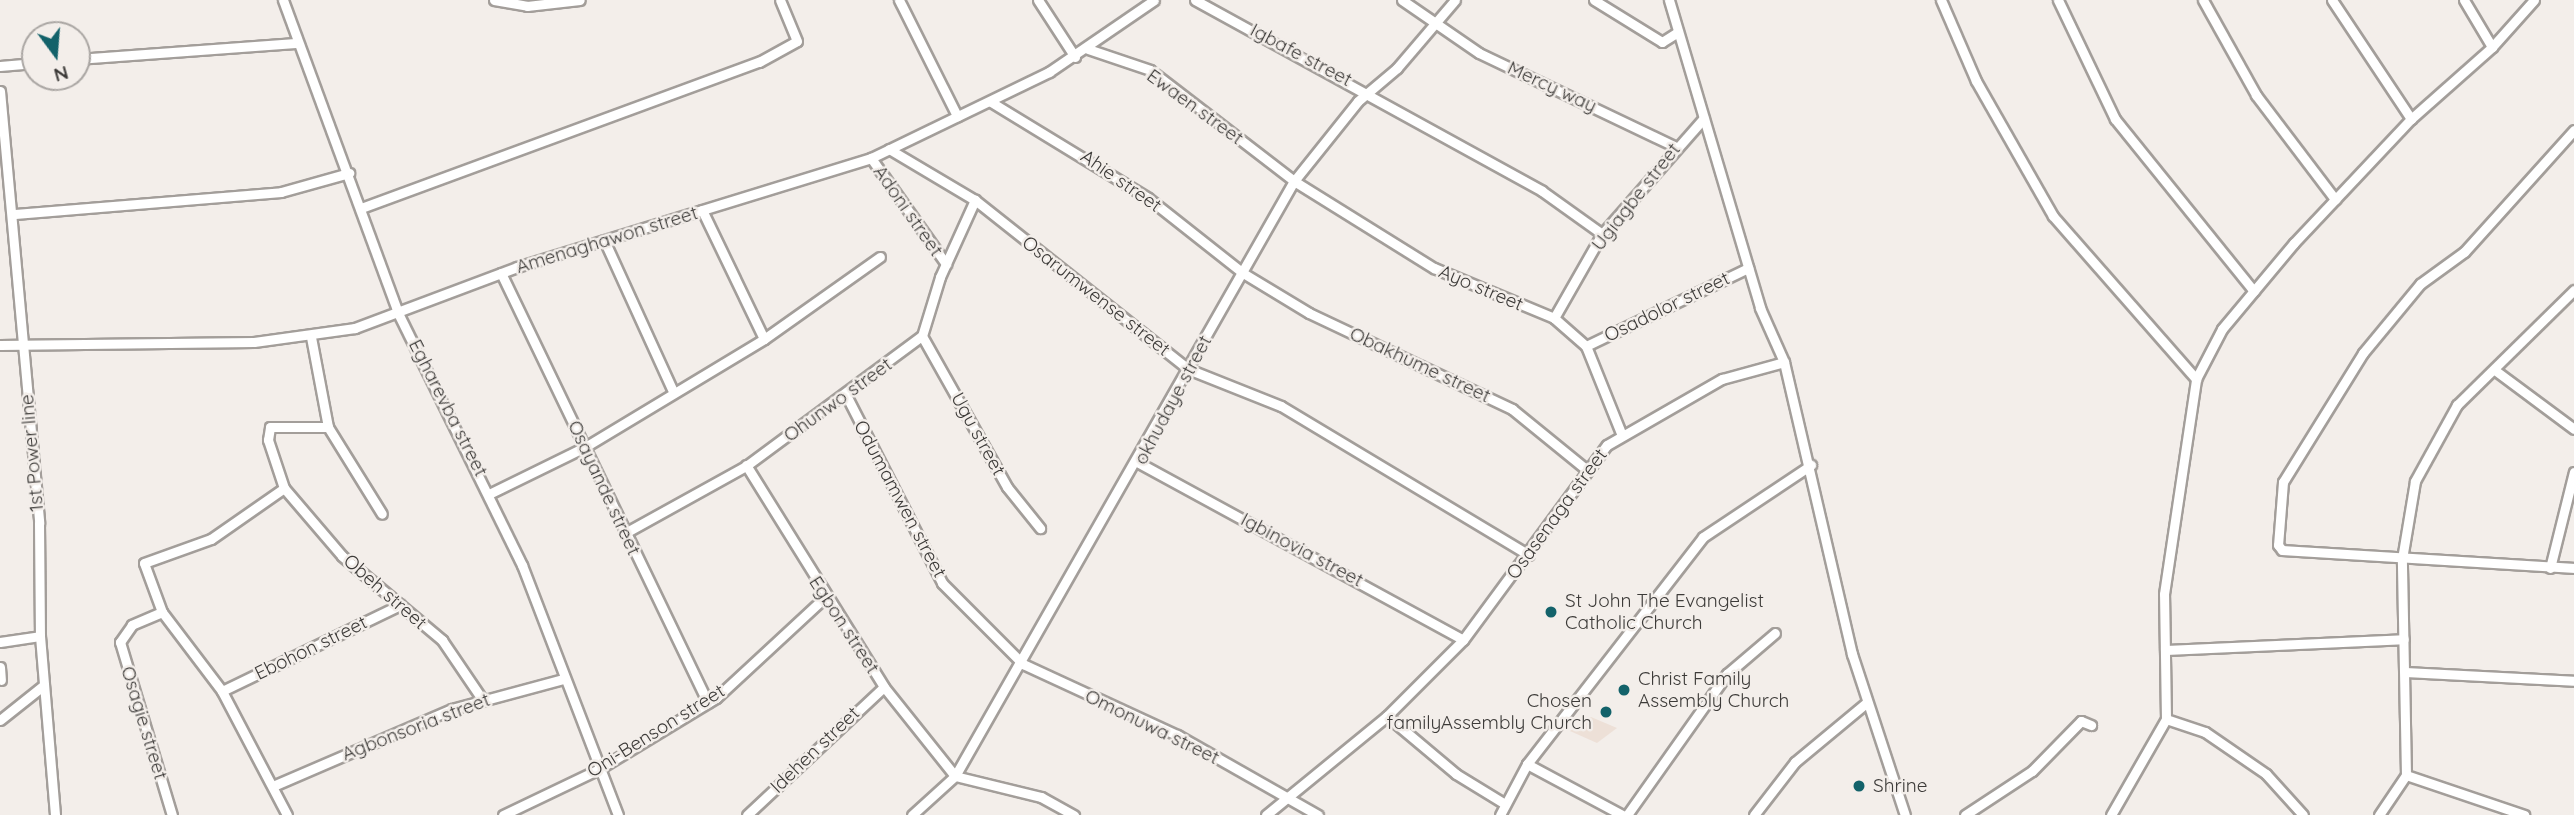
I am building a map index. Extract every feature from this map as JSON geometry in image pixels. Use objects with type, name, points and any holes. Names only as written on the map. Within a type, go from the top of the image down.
[{"type":"street","name":"Egharevba street","points":[[283,0],[295,43],[364,206],[398,313],[491,493],[618,815]]},
{"type":"street","points":[[494,0],[527,6],[580,0]]},
{"type":"street","points":[[364,206],[759,62],[797,41],[780,0]]},
{"type":"street","points":[[899,0],[957,117]]},
{"type":"street","points":[[1038,0],[1075,57]]},
{"type":"street","name":"Amenaghawon street","points":[[0,345],[311,337],[398,313],[501,273],[871,158],[991,102],[1075,57],[1154,0]]},
{"type":"street","name":"Igbafe street","points":[[1195,0],[1370,93],[1431,135],[1542,191],[1602,234]]},
{"type":"street","name":"Mercy way","points":[[1402,0],[1433,24],[1479,53],[1674,145]]},
{"type":"street","name":"okhudaye street","points":[[912,815],[955,776],[1018,657],[1139,463],[1188,369],[1294,181],[1455,0]]},
{"type":"street","points":[[1594,0],[1662,42],[1678,32]]},
{"type":"street","points":[[1669,0],[1748,268],[1784,362],[1811,465],[1866,703],[1905,815]]},
{"type":"street","points":[[1941,0],[1976,81],[2053,216],[2196,379]]},
{"type":"street","points":[[2058,0],[2115,119],[2253,291]]},
{"type":"street","points":[[2203,0],[2256,95],[2335,199]]},
{"type":"street","points":[[2332,0],[2411,119]]},
{"type":"street","points":[[2464,0],[2492,47]]},
{"type":"street","points":[[2111,815],[2166,719],[2164,594],[2196,379],[2222,329],[2335,199],[2411,119],[2492,47],[2534,0]]},
{"type":"street","points":[[91,58],[295,43]]},
{"type":"street","name":"Ewaen street","points":[[1088,48],[1150,70],[1294,181]]},
{"type":"street","points":[[0,66],[21,64]]},
{"type":"street","name":"1st Power line","points":[[0,91],[15,214],[22,344],[39,523],[40,636],[55,815]]},
{"type":"street","name":"Ahie street","points":[[991,102],[1148,198],[1243,274]]},
{"type":"street","name":"Ugiagbe street","points":[[1554,318],[1602,234],[1674,145],[1704,118]]},
{"type":"street","points":[[2574,130],[2464,252],[2420,284],[2387,324],[2283,482],[2282,550],[2574,568]]},
{"type":"street","name":"Osarumwense street","points":[[889,149],[975,200],[1188,369],[1281,406],[1529,555]]},
{"type":"street","name":"Adoni street","points":[[871,158],[946,264]]},
{"type":"street","points":[[15,214],[281,192],[349,173]]},
{"type":"street","name":"Ayo street","points":[[1294,181],[1434,268],[1554,318],[1586,346],[1620,433]]},
{"type":"street","points":[[922,337],[946,264],[975,200]]},
{"type":"street","points":[[702,210],[764,339]]},
{"type":"street","points":[[604,240],[672,389]]},
{"type":"street","points":[[491,493],[585,447],[672,389],[764,339],[880,257]]},
{"type":"street","name":"Osadolor street","points":[[1586,346],[1748,268]]},
{"type":"street","name":"Osayande street","points":[[501,273],[708,703]]},
{"type":"street","name":"Obakhume street","points":[[1243,274],[1309,313],[1512,409],[1587,470]]},
{"type":"street","points":[[2379,815],[2406,775],[2402,559],[2415,481],[2432,443],[2457,405],[2496,371],[2574,290]]},
{"type":"street","points":[[311,337],[328,427],[382,514]]},
{"type":"street","name":"Ohunwo street","points":[[625,533],[746,466],[847,397],[922,337]]},
{"type":"street","name":"Ugu street","points":[[922,337],[1007,487],[1040,528]]},
{"type":"street","name":"Osasenaga street","points":[[1266,815],[1387,716],[1463,640],[1529,555],[1587,470],[1620,433],[1722,379],[1784,362]]},
{"type":"street","points":[[2496,371],[2574,429]]},
{"type":"street","name":"Odumamwen street","points":[[847,397],[942,583],[1018,657]]},
{"type":"street","name":"Obeh street","points":[[328,427],[270,427],[268,440],[285,488],[342,556],[442,640],[482,699]]},
{"type":"street","name":"Igbinovia street","points":[[1139,463],[1463,640]]},
{"type":"street","points":[[1500,815],[1527,764],[1703,537],[1811,465]]},
{"type":"street","name":"Egbon street","points":[[746,466],[825,597],[884,687],[955,776]]},
{"type":"street","points":[[2550,568],[2574,472]]},
{"type":"street","points":[[285,488],[252,515],[211,539],[144,563],[162,612],[222,691],[288,815]]},
{"type":"street","name":"Oni-Benson street","points":[[503,815],[599,769],[708,703],[825,597]]},
{"type":"street","name":"Ebohon street","points":[[222,691],[400,605]]},
{"type":"street","name":"Osagie street","points":[[162,612],[132,625],[120,642],[172,815]]},
{"type":"street","points":[[1527,764],[1625,815],[1727,674],[1775,633]]},
{"type":"street","points":[[0,642],[40,636]]},
{"type":"street","points":[[2165,650],[2404,639]]},
{"type":"street","name":"Omonuwa street","points":[[1018,657],[1031,670],[1177,735],[1318,815]]},
{"type":"street","points":[[0,667],[1,680]]},
{"type":"street","points":[[2405,672],[2574,681]]},
{"type":"street","name":"Agbonsoria street","points":[[273,786],[482,699],[563,679]]},
{"type":"street","points":[[0,720],[44,685]]},
{"type":"street","name":"Idehen street","points":[[747,815],[884,687]]},
{"type":"street","points":[[1754,815],[1795,762],[1866,703]]},
{"type":"street","points":[[1387,716],[1455,774],[1505,804]]},
{"type":"street","points":[[2166,719],[2205,732],[2266,774],[2303,815]]},
{"type":"street","points":[[1965,815],[2032,771],[2081,722],[2091,725]]},
{"type":"street","points":[[2406,775],[2524,815]]},
{"type":"street","points":[[955,776],[1041,797],[1074,815]]},
{"type":"shaded area","points":[[1590,717],[1617,728],[1597,743],[1570,731]]},
{"type":"place","name":"St John The Evangelist Catholic Church","points":[[1551,612]]},
{"type":"place","name":"Christ Family Assembly Church","points":[[1624,690]]},
{"type":"place","name":"Chosen familyAssembly Church","points":[[1606,712]]},
{"type":"place","name":"Shrine","points":[[1859,786]]}]
